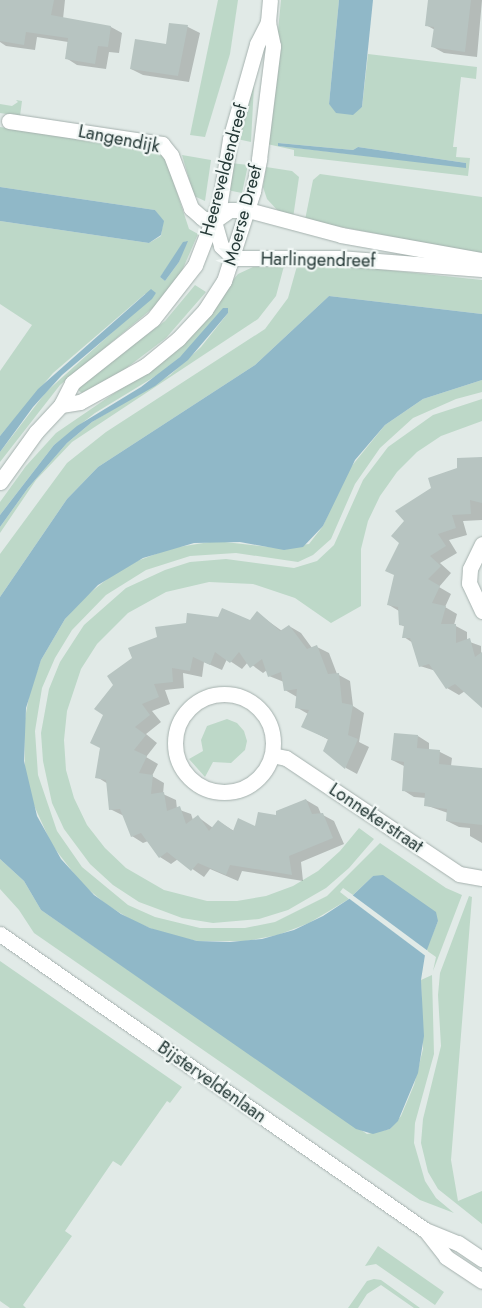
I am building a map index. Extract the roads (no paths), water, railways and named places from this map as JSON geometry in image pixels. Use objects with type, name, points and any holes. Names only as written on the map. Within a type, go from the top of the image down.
[{"type":"street","name":"Heereveldendreef","points":[[61,405],[72,383],[153,319],[172,297],[194,265],[214,221],[230,139],[257,44],[268,22],[270,0]]},
{"type":"street","name":"Moerse Dreef","points":[[61,405],[80,402],[108,388],[145,366],[178,339],[205,310],[234,258],[248,210],[259,159],[273,46],[268,22]]},
{"type":"street","name":"Langendijk","points":[[9,121],[162,144],[171,155],[191,208],[202,218],[214,221]]},
{"type":"street","name":"Harlingendreef","points":[[214,221],[230,210],[248,210],[332,233],[482,260]]},
{"type":"street","points":[[214,221],[221,246],[234,258]]},
{"type":"street","name":"Harlingendreef","points":[[234,258],[339,258],[482,270]]},
{"type":"street","points":[[0,482],[36,432],[61,405]]},
{"type":"street","points":[[482,544],[474,556],[469,576],[473,597],[482,611]]},
{"type":"street","points":[[211,695],[236,695],[248,700],[266,718],[271,730],[272,755],[258,778],[248,786],[223,792],[210,790],[197,784],[180,766],[175,754],[176,729],[181,717],[199,700],[211,695]]},
{"type":"street","name":"Lonnekerstraat","points":[[272,755],[286,758],[459,874],[482,878]]},
{"type":"street","name":"Bijsterveldenlaan","points":[[0,934],[425,1230],[458,1243],[482,1259]]},
{"type":"street","name":"Bijsterveldenlaan","points":[[425,1230],[446,1257],[482,1281]]},
{"type":"water","points":[[339,0],[373,0],[362,107],[353,115],[336,113],[329,104]]},
{"type":"water","points":[[278,143],[353,150],[358,147],[466,163],[466,168],[278,146]]},
{"type":"water","points":[[0,187],[155,210],[164,221],[161,235],[149,243],[0,221]]},
{"type":"water","points":[[188,241],[179,262],[165,281],[160,277],[183,242]]},
{"type":"water","points":[[151,289],[156,293],[152,299],[62,375],[33,407],[0,452],[0,436],[38,389]]},
{"type":"water","points":[[329,296],[482,314],[482,380],[423,399],[385,425],[355,460],[323,526],[303,547],[284,550],[240,542],[194,543],[143,558],[98,585],[65,619],[41,660],[26,708],[24,761],[37,816],[61,859],[94,895],[121,914],[150,928],[197,941],[230,942],[262,939],[294,930],[323,916],[349,899],[373,876],[383,875],[436,912],[438,921],[425,955],[421,980],[424,1036],[418,1073],[398,1121],[390,1129],[373,1134],[356,1129],[41,910],[24,881],[0,859],[0,597],[67,499],[98,467],[255,365]]},
{"type":"water","points":[[223,308],[228,308],[228,313],[188,360],[155,386],[92,422],[67,443],[28,488],[0,527],[0,515],[54,445],[77,426],[141,387],[180,357]]}]
